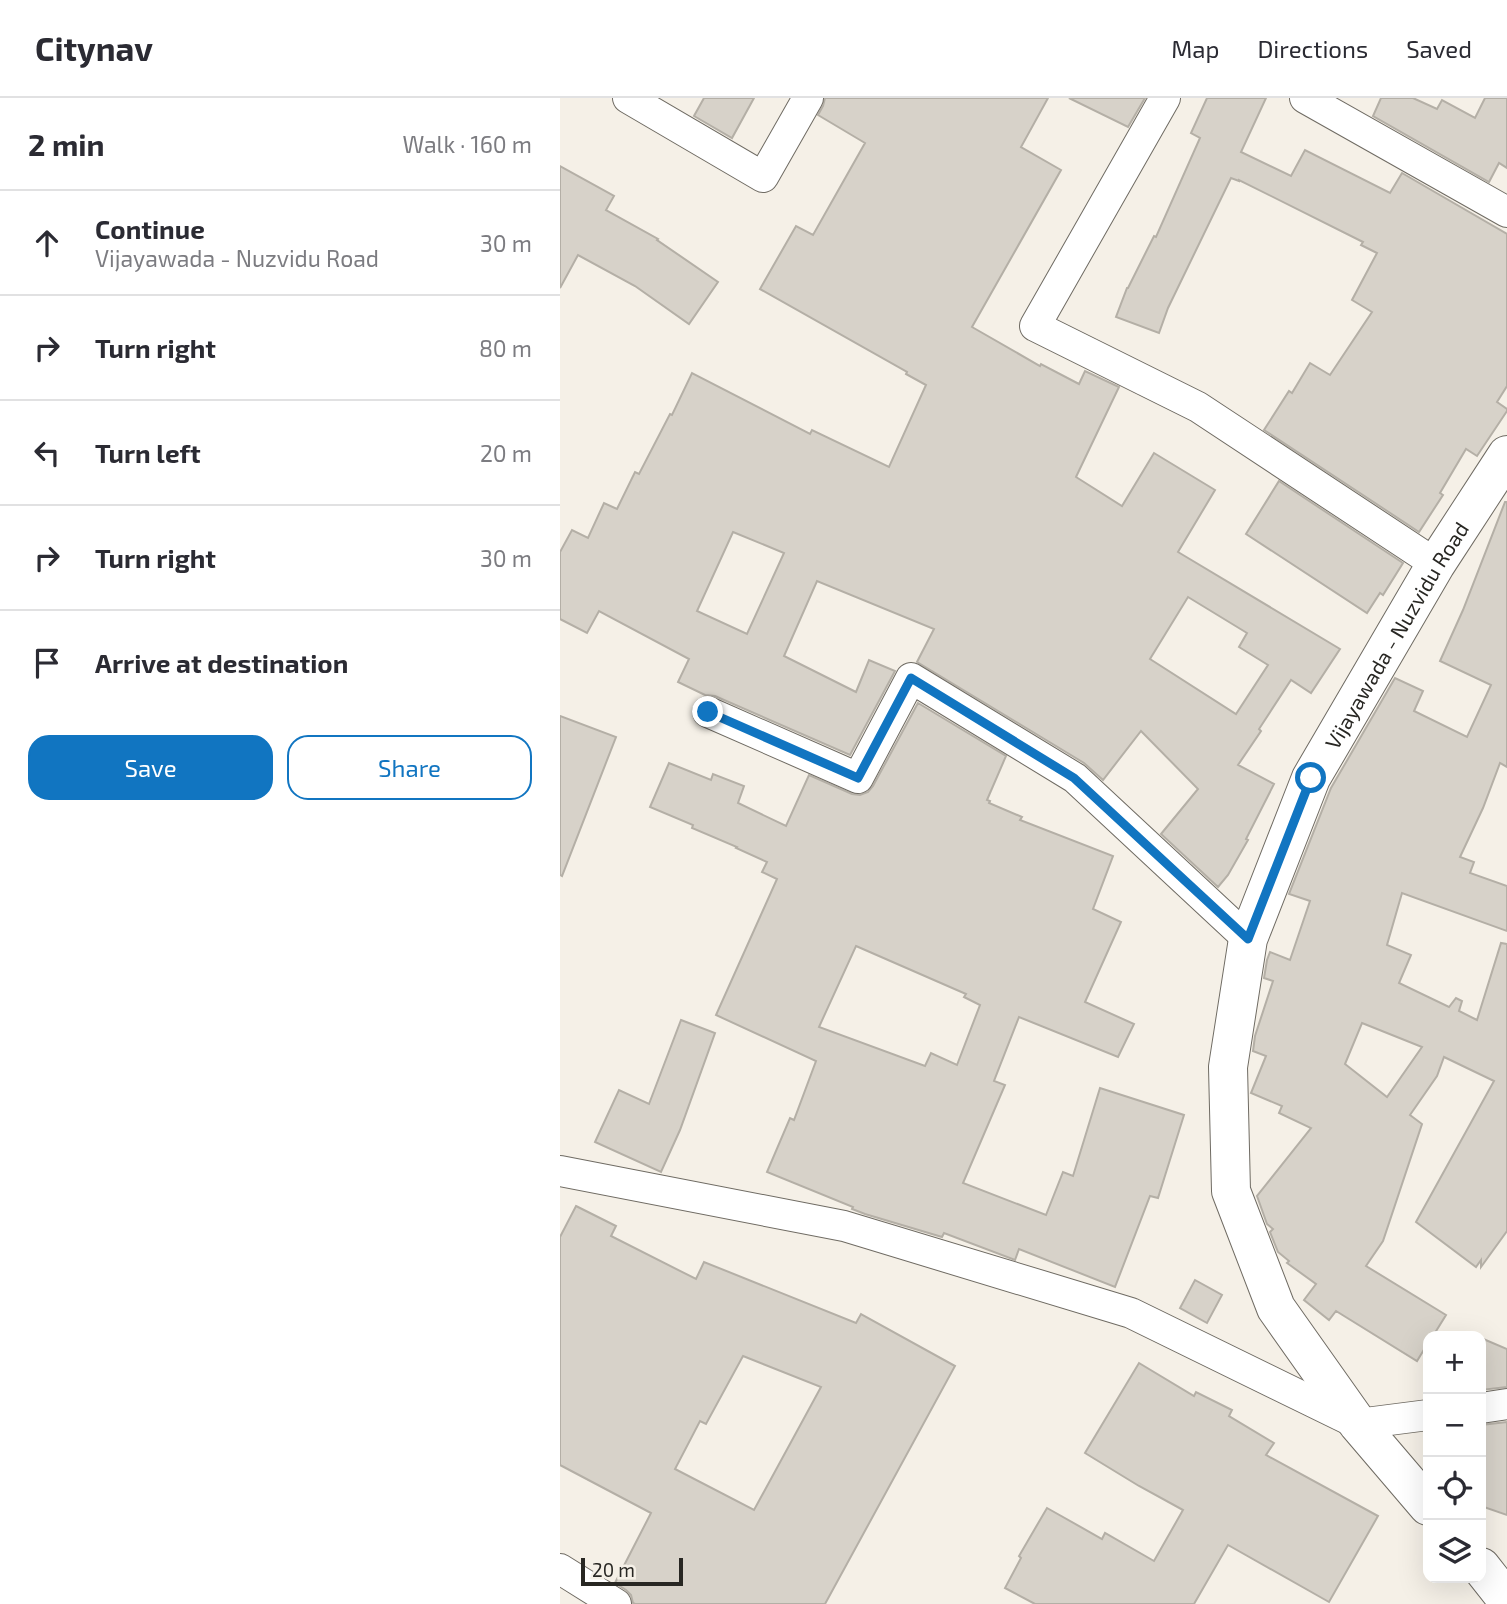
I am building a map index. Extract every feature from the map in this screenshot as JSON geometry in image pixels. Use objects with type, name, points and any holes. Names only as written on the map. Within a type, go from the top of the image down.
[{"type":"street","points":[[628,98],[763,177],[808,98]]},
{"type":"street","points":[[1165,98],[1035,326],[1198,407],[1436,564]]},
{"type":"street","points":[[1305,98],[1507,212]]},
{"type":"street","name":"Vijayawada - Nuzvidu Road","points":[[1423,1500],[1358,1424],[1276,1308],[1231,1191],[1228,1067],[1248,939],[1311,778],[1436,564],[1507,456]]},
{"type":"street","points":[[708,712],[858,778],[911,678],[1074,778],[1248,939]]},
{"type":"street","points":[[560,1171],[844,1226],[1130,1313],[1358,1424],[1423,1416]]},
{"type":"street","points":[[1486,1407],[1507,1404]]},
{"type":"street","points":[[560,1569],[616,1604]]},
{"type":"street","points":[[1486,1573],[1507,1600]]},
{"type":"building","points":[[704,98],[754,98],[732,138],[694,116]]},
{"type":"building","points":[[825,98],[1048,98],[1021,147],[1061,170],[972,327],[1040,366],[1041,364],[1079,384],[1085,371],[1119,387],[1076,477],[1122,506],[1154,453],[1215,490],[1178,552],[1340,649],[1311,693],[1291,680],[1238,765],[1274,784],[1246,839],[1248,840],[1218,887],[1161,834],[1198,789],[1141,731],[1103,780],[1084,763],[917,662],[934,629],[817,581],[784,656],[856,692],[869,660],[895,671],[850,755],[678,682],[689,659],[599,611],[587,633],[560,619],[560,552],[572,530],[588,538],[604,503],[617,509],[635,472],[639,474],[670,414],[672,415],[692,373],[810,434],[812,430],[889,467],[926,385],[760,289],[796,226],[813,235],[865,143],[818,115]],"holes":[[[733,532],[784,553],[747,634],[697,611]],[[1188,597],[1247,633],[1239,647],[1268,665],[1236,714],[1150,659]]]},
{"type":"building","points":[[1069,98],[1145,98],[1128,127]]},
{"type":"building","points":[[1207,98],[1266,98],[1241,152],[1291,176],[1305,150],[1390,193],[1402,173],[1507,234],[1507,386],[1497,402],[1507,411],[1477,456],[1466,449],[1440,493],[1443,495],[1419,532],[1264,430],[1289,391],[1292,393],[1310,363],[1330,375],[1372,312],[1352,300],[1377,253],[1361,245],[1363,242],[1231,178],[1168,308],[1159,333],[1116,317],[1127,288],[1154,236],[1156,237],[1200,138],[1191,133]]},
{"type":"building","points":[[1381,98],[1413,98],[1437,109],[1442,100],[1475,118],[1485,98],[1507,98],[1507,168],[1499,163],[1489,182],[1373,116]]},
{"type":"building","points":[[560,166],[614,196],[606,210],[658,239],[718,282],[689,324],[635,286],[578,255],[560,288]]},
{"type":"building","points":[[1279,481],[1403,563],[1383,595],[1380,593],[1367,613],[1246,534]]},
{"type":"building","points":[[1507,502],[1507,767],[1500,763],[1460,857],[1474,862],[1470,873],[1507,886],[1507,931],[1402,893],[1387,945],[1411,955],[1399,983],[1449,1007],[1456,998],[1462,1001],[1459,1011],[1477,1020],[1501,943],[1507,944],[1507,1231],[1481,1267],[1481,1260],[1476,1267],[1416,1222],[1494,1081],[1444,1057],[1437,1076],[1410,1115],[1422,1124],[1383,1241],[1366,1266],[1446,1315],[1436,1331],[1423,1331],[1423,1351],[1417,1361],[1336,1311],[1329,1320],[1304,1300],[1316,1284],[1287,1263],[1289,1261],[1278,1252],[1270,1232],[1273,1229],[1267,1224],[1257,1196],[1311,1128],[1279,1113],[1282,1106],[1251,1093],[1266,1056],[1253,1051],[1255,1036],[1273,981],[1264,978],[1267,960],[1270,952],[1290,960],[1310,901],[1289,894],[1331,788],[1395,678],[1423,691],[1414,711],[1467,737],[1491,685],[1440,661]],"holes":[[[1362,1023],[1422,1047],[1387,1097],[1345,1064]]]},
{"type":"building","points":[[918,703],[1006,756],[987,800],[989,803],[1022,817],[1020,820],[1113,856],[1093,909],[1121,922],[1085,1002],[1134,1024],[1118,1057],[1019,1017],[994,1081],[1005,1085],[963,1183],[1046,1215],[1063,1172],[1073,1176],[1100,1088],[1184,1115],[1158,1198],[1150,1196],[1115,1287],[1019,1249],[1015,1260],[944,1233],[942,1237],[865,1214],[767,1172],[790,1118],[794,1120],[816,1061],[716,1015],[777,879],[762,872],[767,862],[650,807],[669,763],[711,780],[713,774],[744,786],[738,803],[786,826],[809,775],[852,794],[868,792]],"holes":[[[856,946],[966,994],[964,997],[980,1005],[957,1065],[931,1053],[925,1066],[819,1027]]]},
{"type":"building","points":[[560,716],[616,737],[562,876],[560,875]]},
{"type":"building","points":[[681,1020],[715,1033],[680,1130],[661,1172],[595,1142],[619,1090],[649,1104]]},
{"type":"building","points":[[576,1206],[616,1226],[611,1236],[696,1279],[704,1262],[856,1323],[861,1314],[955,1366],[825,1604],[635,1604],[631,1595],[615,1583],[651,1513],[560,1465],[560,1237]],"holes":[[[743,1356],[821,1387],[754,1510],[675,1469],[700,1421],[706,1424]]]},
{"type":"building","points":[[1195,1280],[1222,1295],[1207,1323],[1180,1308]]},
{"type":"building","points":[[1486,1340],[1507,1349],[1507,1387],[1486,1389]]},
{"type":"building","points":[[1139,1363],[1194,1396],[1196,1392],[1232,1410],[1229,1416],[1274,1443],[1266,1455],[1378,1516],[1329,1602],[1228,1545],[1194,1604],[1035,1604],[1005,1588],[1021,1558],[1019,1556],[1047,1508],[1102,1539],[1105,1533],[1154,1561],[1183,1510],[1085,1453]]},
{"type":"building","points":[[1507,1422],[1507,1515],[1486,1508],[1486,1424]]},
{"type":"route","points":[[708,712],[858,778],[911,678],[1074,778],[1248,939],[1311,778]]}]
